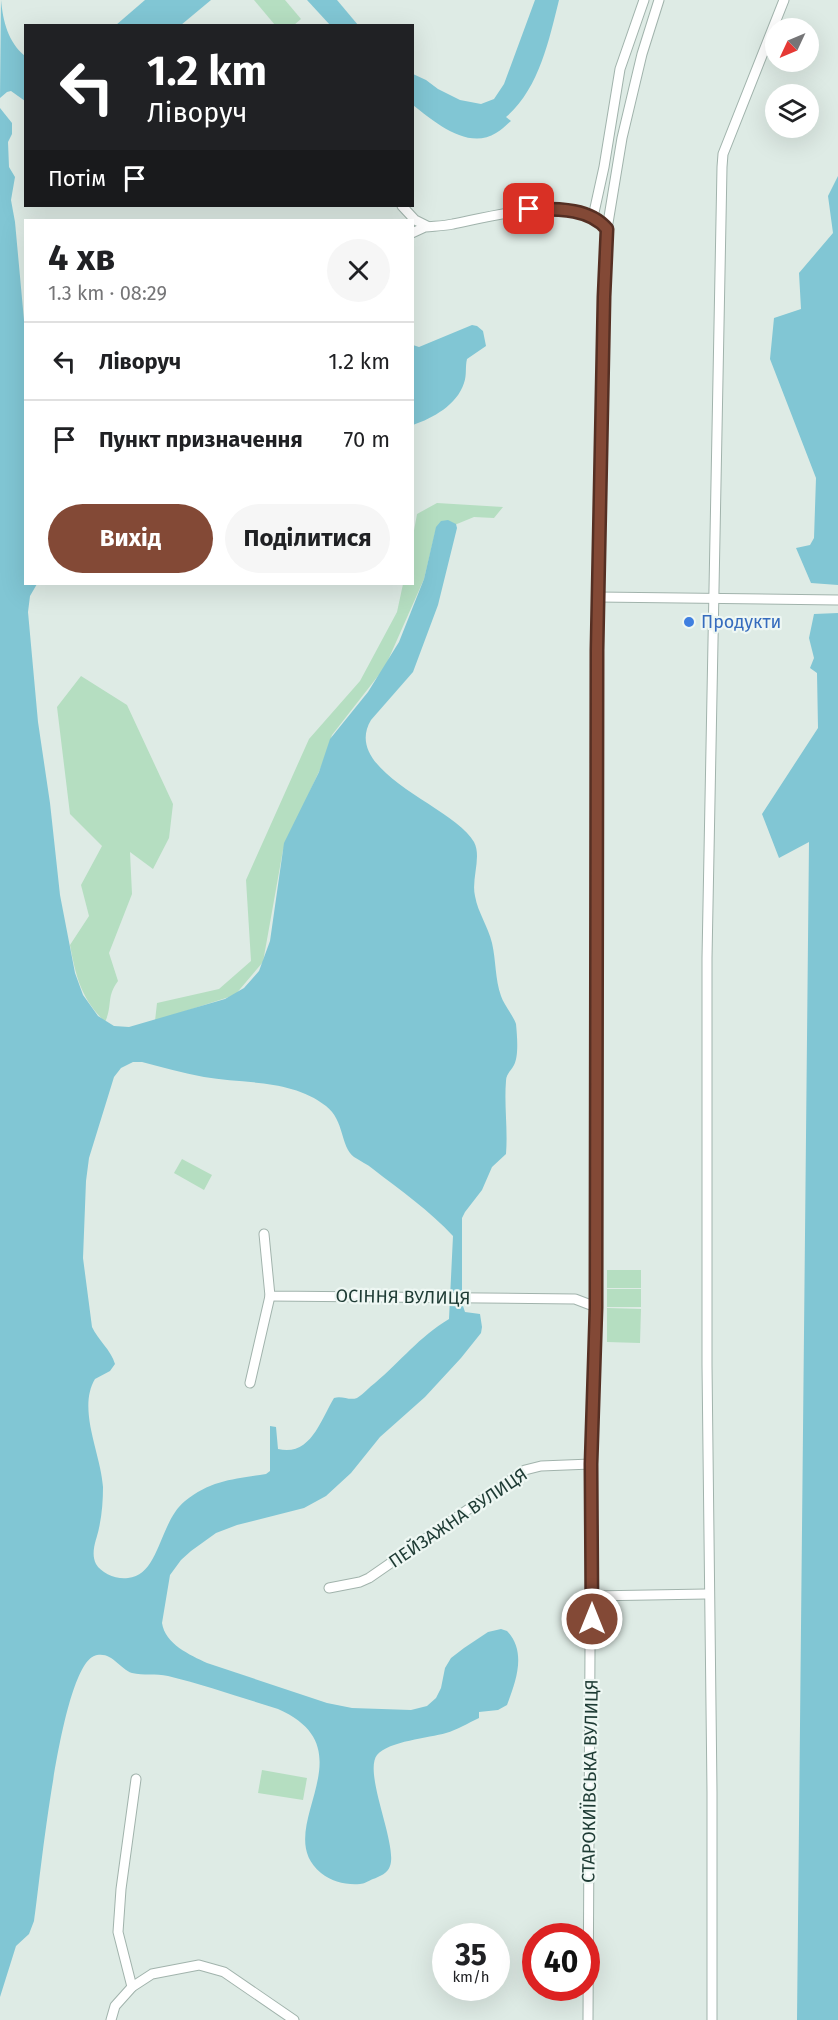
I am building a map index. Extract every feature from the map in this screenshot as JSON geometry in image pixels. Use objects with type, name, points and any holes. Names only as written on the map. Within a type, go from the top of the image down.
[{"type":"street","points":[[593,217],[604,167],[620,69],[644,0]]},
{"type":"street","name":"СТАРОКИЇВСЬКА ВУЛИЦЯ","points":[[588,2020],[591,1464],[596,1307],[598,597],[603,308],[607,229],[616,165],[642,54],[659,0]]},
{"type":"street","points":[[712,2020],[712,1792],[707,1387],[707,958],[723,154],[784,0]]},
{"type":"street","points":[[403,207],[413,219]]},
{"type":"street","points":[[414,232],[425,227],[529,209],[579,212],[600,220],[607,229]]},
{"type":"street","points":[[414,220],[431,226],[445,225]]},
{"type":"street","points":[[598,597],[838,600]]},
{"type":"street","points":[[250,1383],[270,1296],[264,1234]]},
{"type":"street","name":"ОСІННЯ ВУЛИЦЯ","points":[[270,1296],[575,1299],[596,1307]]},
{"type":"street","name":"ПЕЙЗАЖНА ВУЛИЦЯ","points":[[329,1588],[369,1578],[525,1470],[541,1466],[591,1464]]},
{"type":"street","points":[[592,1596],[705,1594]]},
{"type":"street","points":[[132,1987],[118,1932],[121,1888],[136,1779]]},
{"type":"street","points":[[111,2020],[115,2006],[132,1987],[152,1974],[199,1965],[224,1972],[294,2020]]},
{"type":"green space","points":[[254,0],[285,0],[301,19],[295,24],[274,24]]},
{"type":"green space","points":[[437,503],[503,507],[494,518],[474,517],[435,533],[424,579],[385,667],[332,735],[322,765],[283,850],[263,962],[235,995],[155,1021],[157,1003],[219,989],[251,961],[246,880],[309,739],[360,681],[397,612],[403,585],[414,585],[414,530],[417,514]]},
{"type":"green space","points":[[81,676],[127,705],[173,804],[169,838],[153,869],[130,852],[132,894],[109,953],[118,981],[112,992],[105,1022],[85,996],[70,945],[89,916],[81,885],[102,846],[70,814],[57,707]]},
{"type":"green space","points":[[182,1159],[212,1175],[204,1190],[174,1173]]},
{"type":"green space","points":[[607,1270],[641,1270],[641,1288],[607,1288]]},
{"type":"green space","points":[[607,1289],[641,1289],[641,1307],[607,1307]]},
{"type":"green space","points":[[607,1308],[641,1309],[640,1343],[607,1342]]},
{"type":"green space","points":[[262,1770],[307,1778],[303,1800],[258,1793]]},
{"type":"water","points":[[1,0],[7,31],[14,44],[24,55],[24,100],[11,91],[0,98]]},
{"type":"water","points":[[145,0],[211,0],[182,24],[117,24]]},
{"type":"water","points":[[307,0],[337,0],[357,24],[329,24]]},
{"type":"water","points":[[535,0],[559,0],[547,47],[535,78],[527,93],[506,117],[511,121],[502,129],[485,138],[463,136],[441,126],[414,106],[414,74],[460,100],[481,104],[494,99],[504,84]]},
{"type":"water","points":[[0,108],[12,123],[12,134],[8,142],[9,167],[15,177],[11,200],[24,320],[24,585],[36,585],[30,596],[28,612],[38,722],[60,895],[75,973],[83,995],[98,1016],[114,1026],[129,1027],[225,999],[244,988],[259,971],[270,941],[284,843],[319,772],[330,739],[368,692],[399,642],[424,579],[436,527],[441,521],[448,520],[456,524],[457,528],[438,605],[413,672],[371,720],[366,739],[371,756],[385,772],[463,829],[474,842],[477,854],[474,889],[476,902],[492,943],[501,996],[516,1024],[517,1045],[517,1056],[506,1081],[506,1154],[492,1167],[482,1190],[462,1218],[462,1303],[465,1312],[480,1314],[481,1333],[425,1397],[380,1437],[351,1473],[326,1496],[304,1508],[237,1525],[216,1533],[181,1560],[170,1575],[162,1623],[173,1643],[207,1663],[327,1703],[352,1708],[411,1710],[427,1706],[436,1698],[441,1688],[445,1668],[451,1658],[488,1632],[501,1629],[507,1631],[513,1639],[518,1657],[514,1686],[507,1705],[498,1710],[479,1712],[479,1718],[450,1732],[390,1746],[377,1755],[374,1777],[389,1842],[390,1866],[380,1876],[355,1884],[339,1882],[325,1876],[308,1855],[305,1835],[319,1768],[317,1746],[305,1726],[278,1709],[168,1676],[132,1673],[111,1658],[97,1655],[84,1666],[72,1693],[54,1776],[34,1921],[29,1934],[16,1946],[0,1997]],"holes":[[[133,1062],[142,1062],[180,1072],[283,1087],[313,1097],[326,1106],[340,1126],[346,1146],[354,1157],[371,1167],[415,1201],[453,1236],[449,1319],[419,1341],[360,1396],[354,1399],[334,1398],[313,1434],[299,1447],[289,1450],[278,1449],[276,1427],[270,1426],[270,1471],[266,1474],[214,1485],[195,1494],[176,1510],[147,1568],[139,1575],[128,1578],[114,1577],[105,1573],[94,1559],[94,1546],[101,1518],[103,1487],[88,1404],[95,1379],[110,1371],[115,1364],[111,1354],[92,1327],[83,1258],[89,1158],[114,1077],[121,1068]]]},
{"type":"water","points":[[838,176],[838,585],[811,583],[796,548],[810,545],[814,538],[816,478],[770,359],[774,318],[801,309],[799,273],[833,233],[828,196]]},
{"type":"water","points":[[472,325],[483,331],[486,346],[467,359],[465,380],[456,398],[443,410],[414,425],[414,345],[419,347]]},
{"type":"water","points":[[838,613],[838,2020],[797,2020],[809,842],[779,858],[762,814],[818,728],[817,673],[810,668],[814,658],[809,638],[814,614]]},
{"type":"place","name":"Продукти","points":[[689,622]]},
{"type":"route","points":[[529,209],[579,212],[600,220],[607,229],[597,650],[596,1307],[591,1464],[592,1619]]}]
